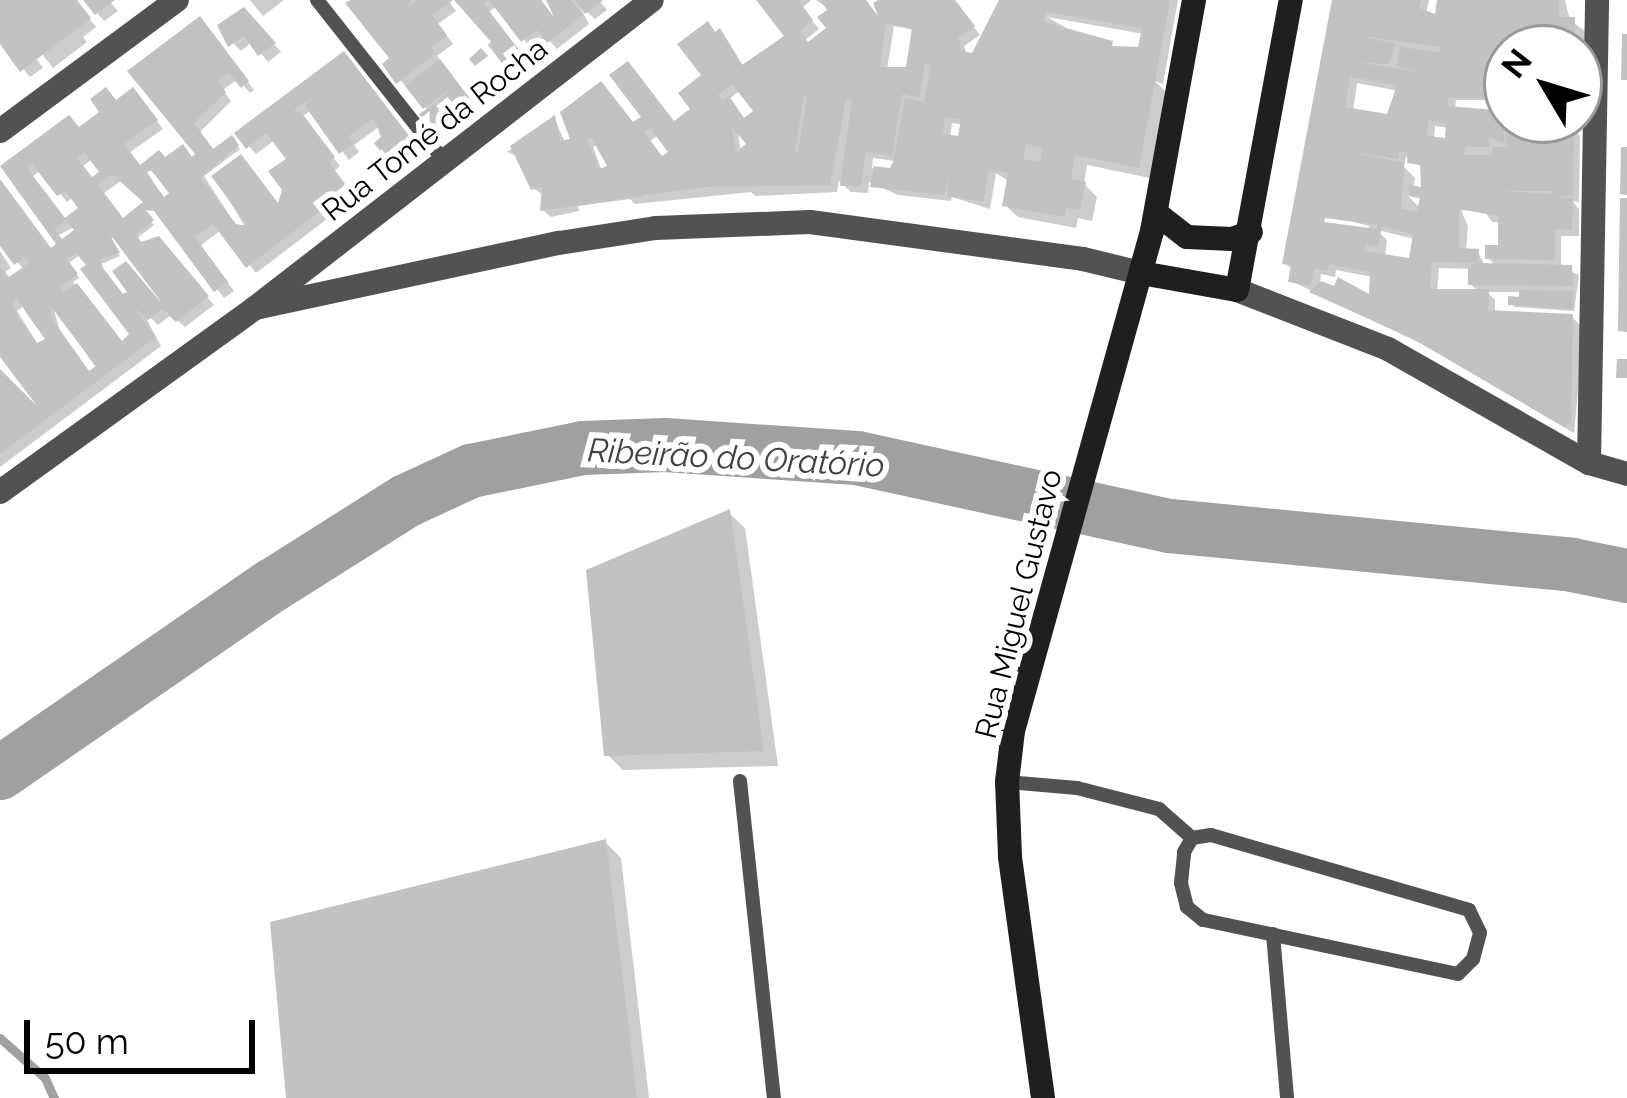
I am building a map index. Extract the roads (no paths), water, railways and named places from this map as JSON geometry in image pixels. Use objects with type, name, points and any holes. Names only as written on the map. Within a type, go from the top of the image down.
[{"type":"street","points":[[0,131],[177,0]]},
{"type":"street","name":"Rua Tomé da Rocha","points":[[0,491],[255,308],[652,0]]},
{"type":"street","name":"Rua Miguel Gustavo","points":[[1043,1098],[1010,856],[1007,782],[1032,651],[1156,213],[1194,0]]},
{"type":"street","points":[[1237,290],[1291,0]]},
{"type":"street","points":[[1589,463],[1597,0]]},
{"type":"street","points":[[1156,213],[1187,237],[1232,239],[1251,232]]},
{"type":"street","points":[[255,308],[656,228],[810,222],[1083,259],[1237,290],[1388,349],[1589,463],[1627,474]]},
{"type":"lane","points":[[317,0],[445,162]]},
{"type":"lane","points":[[740,781],[774,1098]]},
{"type":"lane","points":[[1007,782],[1077,788],[1159,808],[1192,838]]},
{"type":"lane","points":[[1210,835],[1469,910],[1480,933],[1473,959],[1458,974],[1203,920],[1186,907],[1181,883],[1184,852],[1192,838],[1210,835]]},
{"type":"lane","points":[[1273,934],[1287,1098]]},
{"type":"waterway","name":"Ribeirão do Oratório","points":[[0,773],[273,585],[406,501],[471,471],[583,448],[665,445],[857,458],[1170,526],[1572,565],[1627,576]]},
{"type":"waterway","points":[[0,1038],[45,1078],[54,1098]]}]
